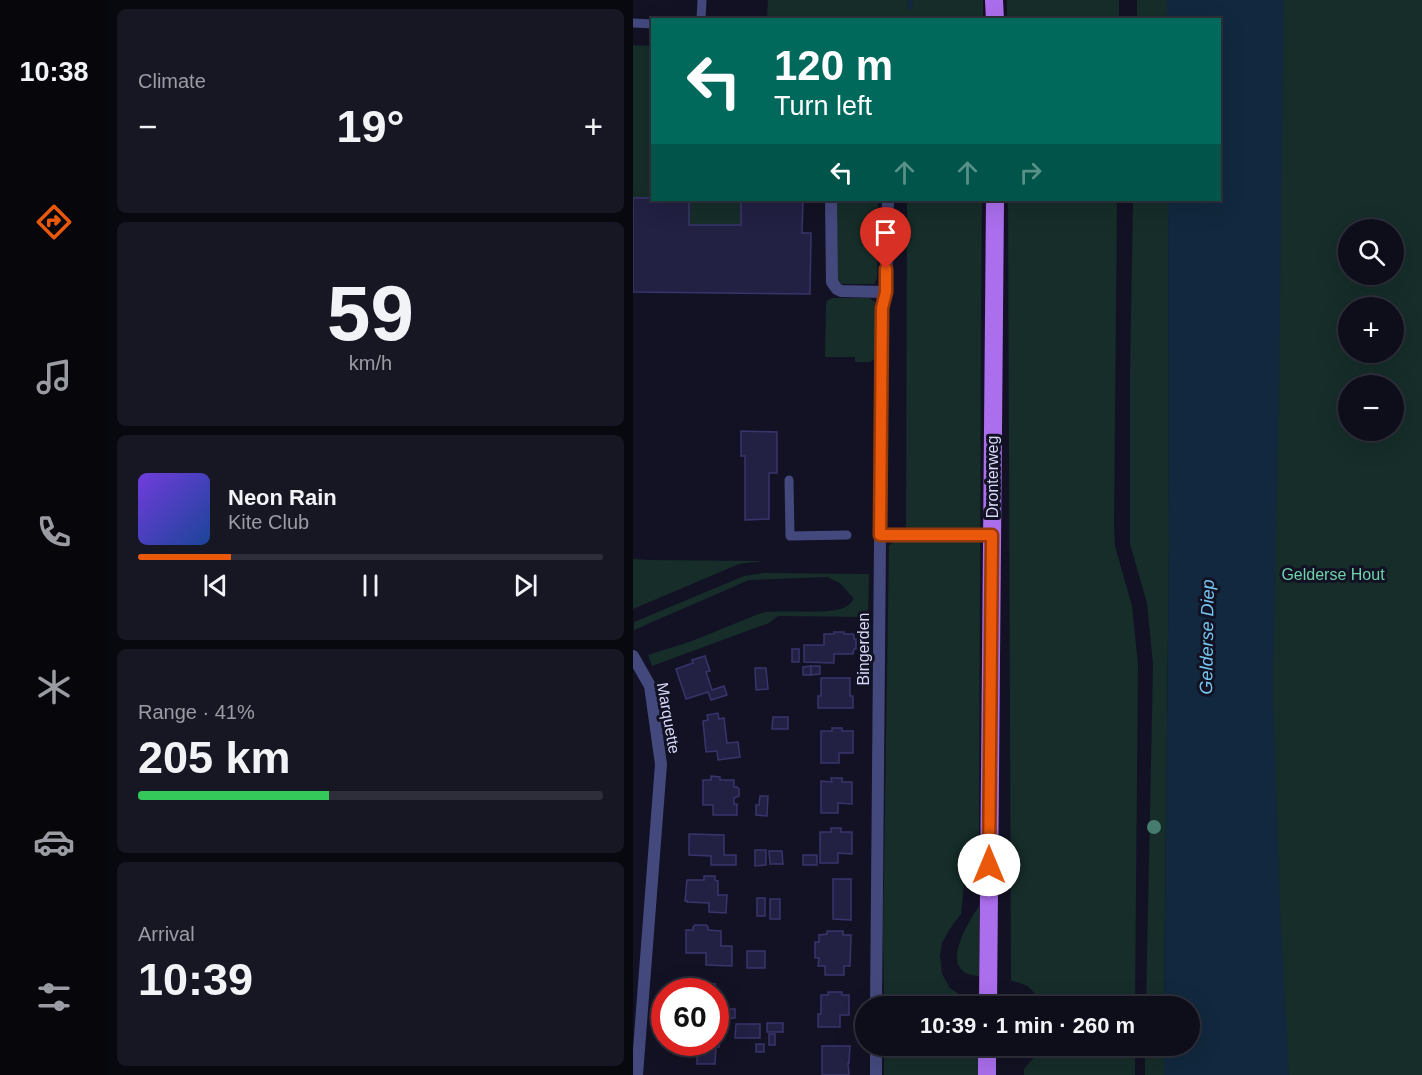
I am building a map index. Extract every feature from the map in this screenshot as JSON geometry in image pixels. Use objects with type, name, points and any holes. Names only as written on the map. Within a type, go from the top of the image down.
[{"type":"main road","points":[[994,0],[995,18]]},
{"type":"main road","name":"Dronterweg","points":[[988,996],[995,201]]},
{"type":"main road","points":[[987,1056],[987,1075]]},
{"type":"street","points":[[831,201],[831,282],[841,291],[886,292]]},
{"type":"street","name":"Bingerden","points":[[876,996],[882,308],[886,292],[888,201]]},
{"type":"street","name":"Marquette","points":[[633,656],[649,686],[661,764],[637,1075]]},
{"type":"street","points":[[876,1056],[876,1075]]},
{"type":"lane","points":[[701,18],[702,0]]},
{"type":"lane","points":[[633,23],[651,24]]},
{"type":"lane","points":[[789,480],[790,536],[847,536]]},
{"type":"lane","points":[[880,535],[992,535]]},
{"type":"green space","points":[[768,0],[983,0],[983,18],[767,18]]},
{"type":"green space","points":[[1007,0],[1119,0],[1119,18],[1007,18]]},
{"type":"green space","points":[[1137,0],[1167,0],[1167,18],[1137,18]]},
{"type":"green space","name":"Gelderse Hout","points":[[1267,0],[1422,0],[1422,1075],[1281,1075],[1241,597]]},
{"type":"green space","points":[[633,45],[651,46],[651,198],[633,198]]},
{"type":"green space","points":[[689,201],[741,201],[741,225],[689,225]]},
{"type":"green space","points":[[837,201],[878,201],[877,278],[874,284],[841,284],[837,279]]},
{"type":"green space","points":[[907,201],[982,201],[979,842],[966,865],[961,914],[942,943],[940,956],[942,974],[950,988],[960,995],[966,996],[884,996],[889,546],[895,540],[906,540]]},
{"type":"green space","points":[[1008,201],[1117,201],[1114,525],[1115,546],[1132,606],[1138,664],[1135,996],[1036,996],[1023,984],[1011,981]]},
{"type":"green space","points":[[1133,201],[1168,201],[1169,544],[1164,996],[1146,996],[1153,664],[1147,603],[1130,544]]},
{"type":"green space","points":[[832,298],[869,298],[875,302],[875,359],[870,362],[855,362],[855,357],[825,357],[826,305],[827,301]]},
{"type":"green space","points":[[633,559],[763,561],[739,564],[633,609]]},
{"type":"green space","points":[[764,573],[869,574],[868,617],[778,616],[769,623],[652,666],[648,655],[692,641],[761,613],[831,611],[847,606],[854,599],[840,583],[827,577],[749,580],[634,630],[634,622],[744,576]]},
{"type":"green space","points":[[979,906],[979,976],[966,973],[959,967],[957,958],[962,936]]},
{"type":"green space","points":[[884,1056],[979,1056],[979,1075],[884,1075]]},
{"type":"green space","points":[[1035,1056],[1135,1056],[1135,1075],[1024,1075],[1024,1069]]},
{"type":"green space","points":[[1145,1056],[1164,1056],[1164,1075],[1145,1075]]},
{"type":"water","name":"Gelderse Diep","points":[[1167,0],[1284,0],[1273,688],[1280,907],[1289,1075],[1164,1075],[1164,1056],[1200,1056],[1200,996],[1164,996],[1169,544],[1168,201],[1221,201],[1221,18],[1167,18]]},
{"type":"building","points":[[633,198],[651,198],[651,201],[689,201],[689,225],[741,225],[741,201],[803,201],[802,233],[811,233],[810,294],[633,292]]},
{"type":"building","points":[[741,431],[777,432],[777,473],[769,473],[769,519],[745,520],[745,456],[741,456]]},
{"type":"building","points":[[834,632],[854,634],[856,649],[853,654],[834,654],[834,663],[804,662],[804,645],[824,645],[824,634],[834,634]]},
{"type":"building","points":[[792,649],[799,649],[799,662],[792,662]]},
{"type":"building","points":[[705,656],[710,671],[706,672],[712,690],[724,686],[727,695],[711,700],[708,692],[686,699],[676,669]]},
{"type":"building","points":[[811,666],[811,675],[803,675],[803,667]]},
{"type":"building","points":[[811,666],[820,666],[820,674],[811,675]]},
{"type":"building","points":[[755,668],[766,668],[768,689],[756,690]]},
{"type":"building","points":[[821,678],[850,678],[853,708],[818,708]]},
{"type":"building","points":[[718,713],[719,719],[724,718],[727,743],[738,742],[740,757],[718,760],[717,751],[706,752],[703,721],[708,720],[707,715]]},
{"type":"building","points":[[773,717],[788,717],[788,729],[772,729]]},
{"type":"building","points":[[832,728],[853,731],[853,753],[839,753],[839,763],[821,763],[821,731],[832,731]]},
{"type":"building","points":[[711,776],[720,777],[720,780],[734,780],[734,787],[739,789],[739,796],[734,798],[734,804],[737,804],[737,815],[713,815],[713,805],[703,805],[703,780],[711,780]]},
{"type":"building","points":[[831,778],[842,778],[842,782],[852,782],[852,804],[838,803],[838,813],[821,813],[821,781],[832,782]]},
{"type":"building","points":[[760,796],[768,796],[767,816],[756,815],[756,805],[759,805]]},
{"type":"building","points":[[831,828],[841,828],[841,832],[852,832],[852,854],[838,853],[838,863],[820,863],[820,832],[831,832]]},
{"type":"building","points":[[689,834],[724,835],[724,855],[736,855],[736,865],[711,865],[711,856],[689,855]]},
{"type":"building","points":[[755,850],[766,850],[766,865],[755,866]]},
{"type":"building","points":[[769,851],[782,851],[783,864],[770,864]]},
{"type":"building","points":[[803,855],[817,855],[817,865],[803,865]]},
{"type":"building","points":[[704,876],[715,876],[715,880],[718,881],[718,895],[727,895],[726,913],[709,912],[709,903],[685,901],[687,880],[704,880]]},
{"type":"building","points":[[833,879],[851,879],[851,920],[833,919]]},
{"type":"building","points":[[757,898],[765,898],[765,916],[757,916]]},
{"type":"building","points":[[770,899],[780,899],[780,919],[770,919]]},
{"type":"building","points":[[695,925],[706,925],[708,930],[721,931],[721,946],[732,946],[732,966],[706,965],[706,953],[686,953],[686,930],[693,930]]},
{"type":"building","points":[[827,931],[843,931],[843,935],[851,935],[850,966],[844,966],[844,975],[825,975],[825,966],[818,966],[819,958],[815,958],[815,942],[819,942],[819,935],[827,934]]},
{"type":"building","points":[[747,951],[765,951],[765,968],[747,968]]},
{"type":"building","points":[[828,992],[842,992],[842,995],[849,995],[849,1015],[840,1015],[840,1027],[818,1027],[821,995],[828,995]]},
{"type":"building","points":[[729,1009],[735,1009],[735,1018],[729,1018]]},
{"type":"building","points":[[767,1023],[783,1023],[783,1032],[767,1032]]},
{"type":"building","points":[[736,1024],[760,1024],[760,1038],[735,1038]]},
{"type":"building","points":[[769,1034],[775,1034],[775,1045],[769,1045]]},
{"type":"building","points":[[756,1044],[764,1044],[764,1052],[756,1052]]},
{"type":"building","points":[[822,1046],[850,1046],[849,1075],[822,1075]]},
{"type":"building","points":[[697,1056],[715,1056],[715,1064],[697,1064]]},
{"type":"waterway","points":[[910,0],[910,7]]},
{"type":"route","points":[[886,269],[886,292],[882,308],[880,535],[992,535],[989,865]]}]
